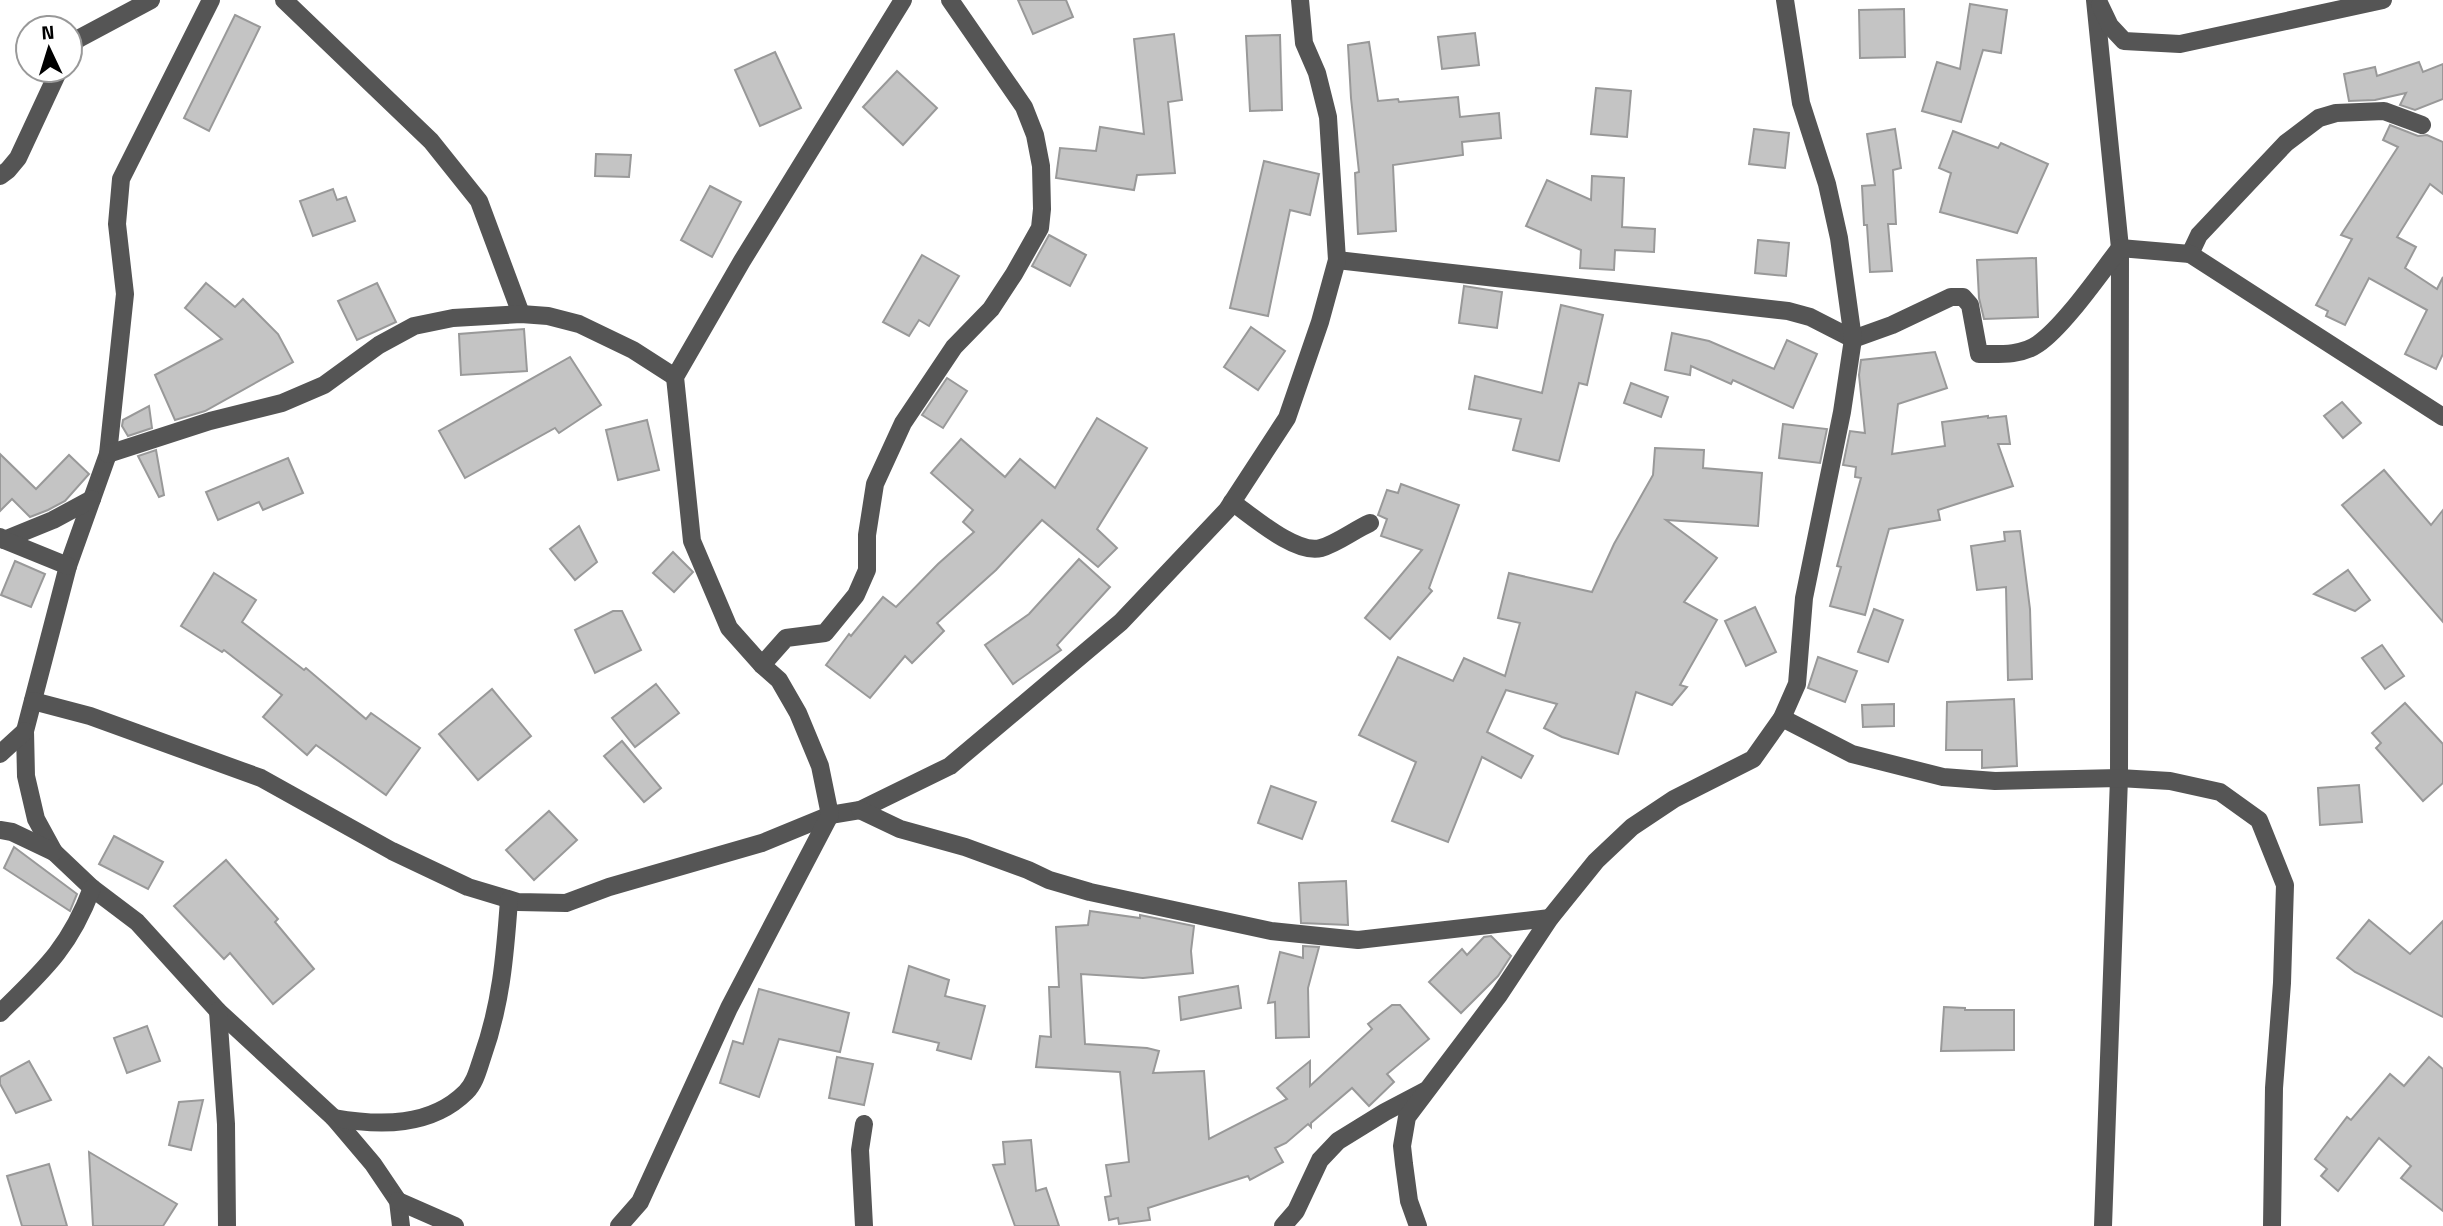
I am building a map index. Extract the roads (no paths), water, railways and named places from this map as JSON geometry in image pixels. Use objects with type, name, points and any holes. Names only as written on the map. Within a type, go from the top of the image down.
[{"type":"street","points":[[84,36],[151,0]]},
{"type":"street","points":[[54,852],[36,818],[26,776],[24,732],[68,566],[107,453],[125,294],[117,224],[121,179],[211,0]]},
{"type":"street","points":[[284,0],[432,141],[479,201],[521,314]]},
{"type":"street","points":[[619,1226],[640,1202],[729,1008],[830,815],[820,766],[798,713],[779,680],[729,628],[692,541],[675,377],[742,261],[902,0]]},
{"type":"street","points":[[762,665],[786,638],[825,633],[856,595],[867,570],[867,535],[874,484],[885,459],[923,391],[954,347],[990,309],[1040,228],[1041,166],[1035,135],[1024,107],[950,0]]},
{"type":"street","points":[[33,701],[90,716],[261,778],[392,851],[468,887],[518,902],[566,903],[609,887],[762,843],[830,815],[860,810],[950,766],[1121,622],[1232,502],[1287,418],[1320,322],[1337,260],[1328,117],[1317,73],[1304,43],[1300,0]]},
{"type":"street","points":[[1418,1226],[1409,1201],[1402,1146],[1407,1117],[1499,995],[1550,918],[1596,861],[1632,827],[1674,799],[1752,759],[1782,718],[1797,684],[1804,598],[1842,412],[1853,338],[1839,238],[1827,184],[1801,103],[1785,0]]},
{"type":"street","points":[[2096,0],[2110,26],[2124,41],[2180,44],[2382,0]]},
{"type":"street","points":[[2096,0],[2120,248],[2119,778],[2103,1226]]},
{"type":"street","points":[[0,176],[18,159],[53,84]]},
{"type":"street","points":[[2190,254],[2199,235],[2286,143],[2319,118],[2336,113],[2384,111],[2422,125]]},
{"type":"street","points":[[1337,260],[1788,311],[1810,317],[1853,338],[1892,326],[1951,297],[1963,297],[1970,305],[1979,354],[2012,354],[2037,345],[2058,325],[2120,248]]},
{"type":"street","points":[[2120,248],[2190,254],[2443,417]]},
{"type":"street","points":[[107,453],[210,421],[282,403],[324,385],[379,345],[414,326],[453,318],[521,314],[548,316],[579,324],[633,349],[675,377]]},
{"type":"street","points":[[2,539],[54,520],[92,499]]},
{"type":"street","points":[[1232,502],[1304,548],[1320,548],[1370,523]]},
{"type":"street","points":[[2,539],[68,566]]},
{"type":"street","points":[[1782,718],[1852,754],[1943,777],[1995,781],[2119,778],[2170,781],[2220,792],[2259,820],[2285,885],[2282,984],[2274,1088],[2272,1226]]},
{"type":"street","points":[[0,754],[24,732]]},
{"type":"street","points":[[860,810],[900,829],[965,847],[1049,880],[1090,892],[1271,931],[1358,940],[1550,918]]},
{"type":"street","points":[[0,830],[12,832],[54,852],[136,922],[218,1011],[334,1118],[373,1164],[398,1201],[401,1226]]},
{"type":"street","points":[[0,1013],[44,971],[66,943],[82,915],[92,887]]},
{"type":"street","points":[[334,1118],[370,1124],[410,1121],[432,1115],[452,1104],[468,1090],[476,1077],[498,1009],[509,900]]},
{"type":"street","points":[[218,1011],[226,1124],[227,1226]]},
{"type":"street","points":[[1283,1226],[1296,1211],[1320,1160],[1338,1141],[1385,1111],[1427,1089]]},
{"type":"street","points":[[864,1125],[860,1150],[864,1226]]},
{"type":"street","points":[[398,1201],[455,1226]]}]
